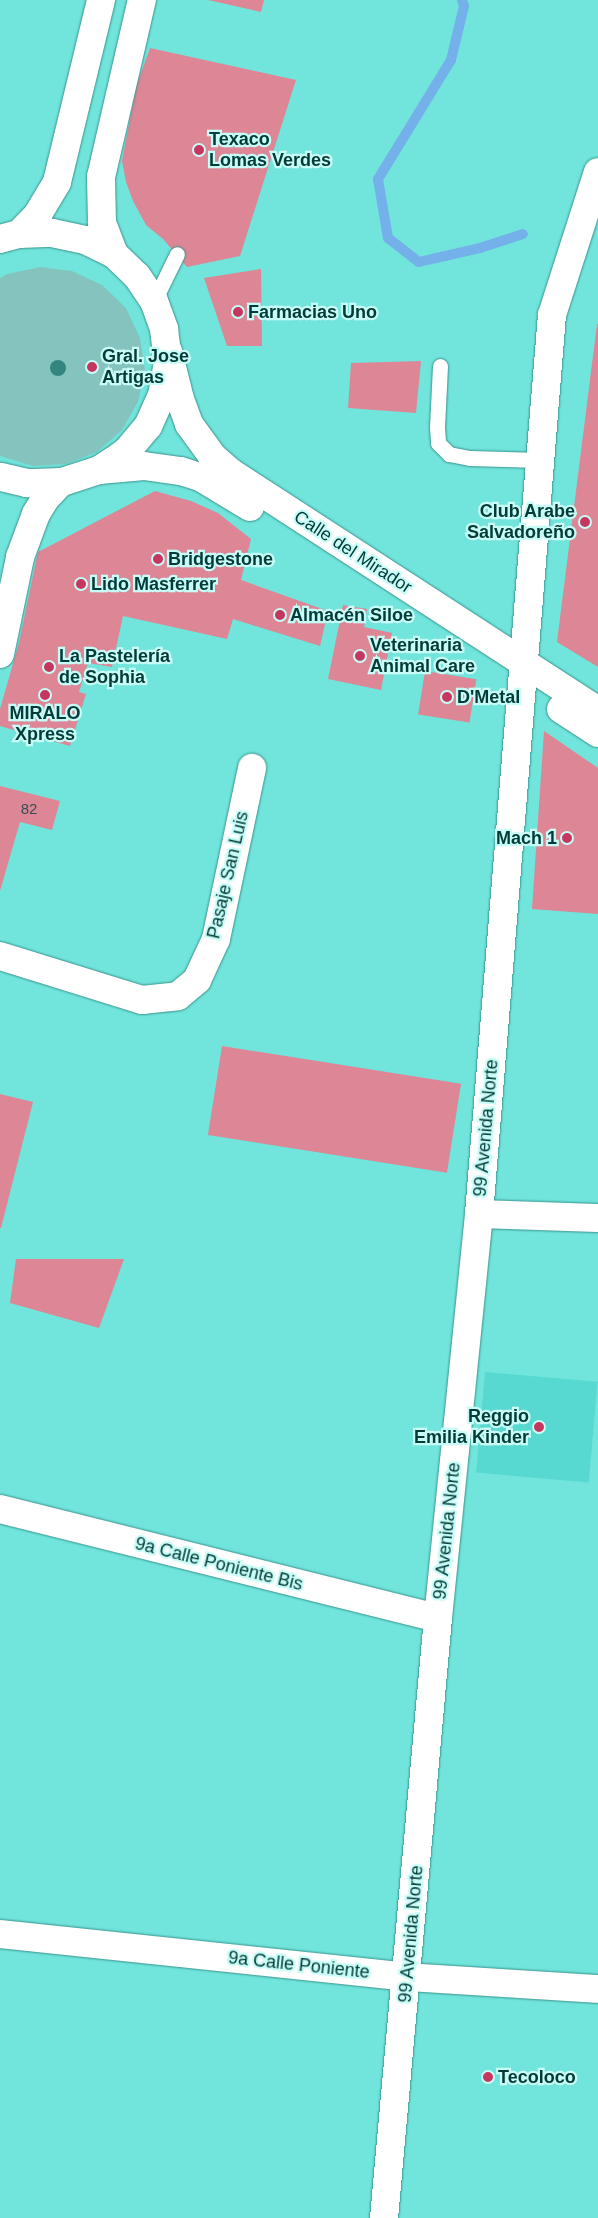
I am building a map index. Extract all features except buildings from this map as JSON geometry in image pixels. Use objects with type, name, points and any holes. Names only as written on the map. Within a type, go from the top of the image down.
[{"type":"street","points":[[10,236],[38,214],[56,182],[101,0]]},
{"type":"street","points":[[114,254],[102,222],[101,177],[133,73],[142,0]]},
{"type":"street","name":"99 Avenida Norte","points":[[384,2218],[438,1618],[479,1214],[552,315],[598,172]]},
{"type":"street","points":[[10,236],[52,232],[84,240],[114,254]]},
{"type":"street","name":"Calle del Mirador","points":[[114,254],[137,276],[154,301],[160,315],[180,398],[189,424],[213,457],[230,472],[523,674],[598,733]]},
{"type":"street","points":[[0,477],[27,483],[61,482],[99,470],[127,451],[148,426],[159,403],[166,378],[167,344]]},
{"type":"street","name":"Calle del Mirador","points":[[99,470],[144,466],[181,471],[202,478],[523,674],[598,711]]},
{"type":"street","points":[[0,654],[20,557],[36,514],[45,500],[61,482]]},
{"type":"street","name":"Pasaje San Luis","points":[[0,956],[142,1000],[178,996],[198,980],[216,939],[252,768]]},
{"type":"street","points":[[479,1214],[598,1218]]},
{"type":"street","name":"9a Calle Poniente Bis","points":[[0,1510],[438,1618]]},
{"type":"street","name":"9a Calle Poniente","points":[[0,1934],[407,1977],[598,1989]]},
{"type":"lane","points":[[154,301],[177,254]]},
{"type":"lane","points":[[440,366],[438,443],[449,454],[470,458],[540,460]]},
{"type":"shaded area","points":[[40,267],[72,271],[102,285],[126,308],[140,338],[145,370],[138,402],[122,430],[97,452],[66,464],[33,466],[0,456],[0,278],[7,274]]},
{"type":"shaded area","name":"Reggio Emilia Kinder","points":[[485,1372],[598,1382],[589,1482],[476,1473]]},
{"type":"waterway","points":[[462,0],[464,6],[451,60],[378,179],[388,238],[419,262],[480,248],[523,234]]},
{"type":"place","name":"Texaco Lomas Verdes","points":[[199,150]]},
{"type":"place","name":"Farmacias Uno","points":[[238,312]]},
{"type":"place","name":"Gral. Jose Artigas","points":[[92,367]]},
{"type":"place","name":"Club Arabe Salvadoreño","points":[[585,522]]},
{"type":"place","name":"Bridgestone","points":[[158,559]]},
{"type":"place","name":"Lido Masferrer","points":[[81,584]]},
{"type":"place","name":"Almacén Siloe","points":[[280,615]]},
{"type":"place","name":"Veterinaria Animal Care","points":[[360,656]]},
{"type":"place","name":"La Pastelería de Sophia","points":[[49,667]]},
{"type":"place","name":"MIRALO Xpress","points":[[45,695]]},
{"type":"place","name":"D'Metal","points":[[447,697]]},
{"type":"place","name":"Mach 1","points":[[567,838]]},
{"type":"place","name":"Reggio Emilia Kinder","points":[[539,1427]]},
{"type":"place","name":"Tecoloco","points":[[488,2077]]}]
